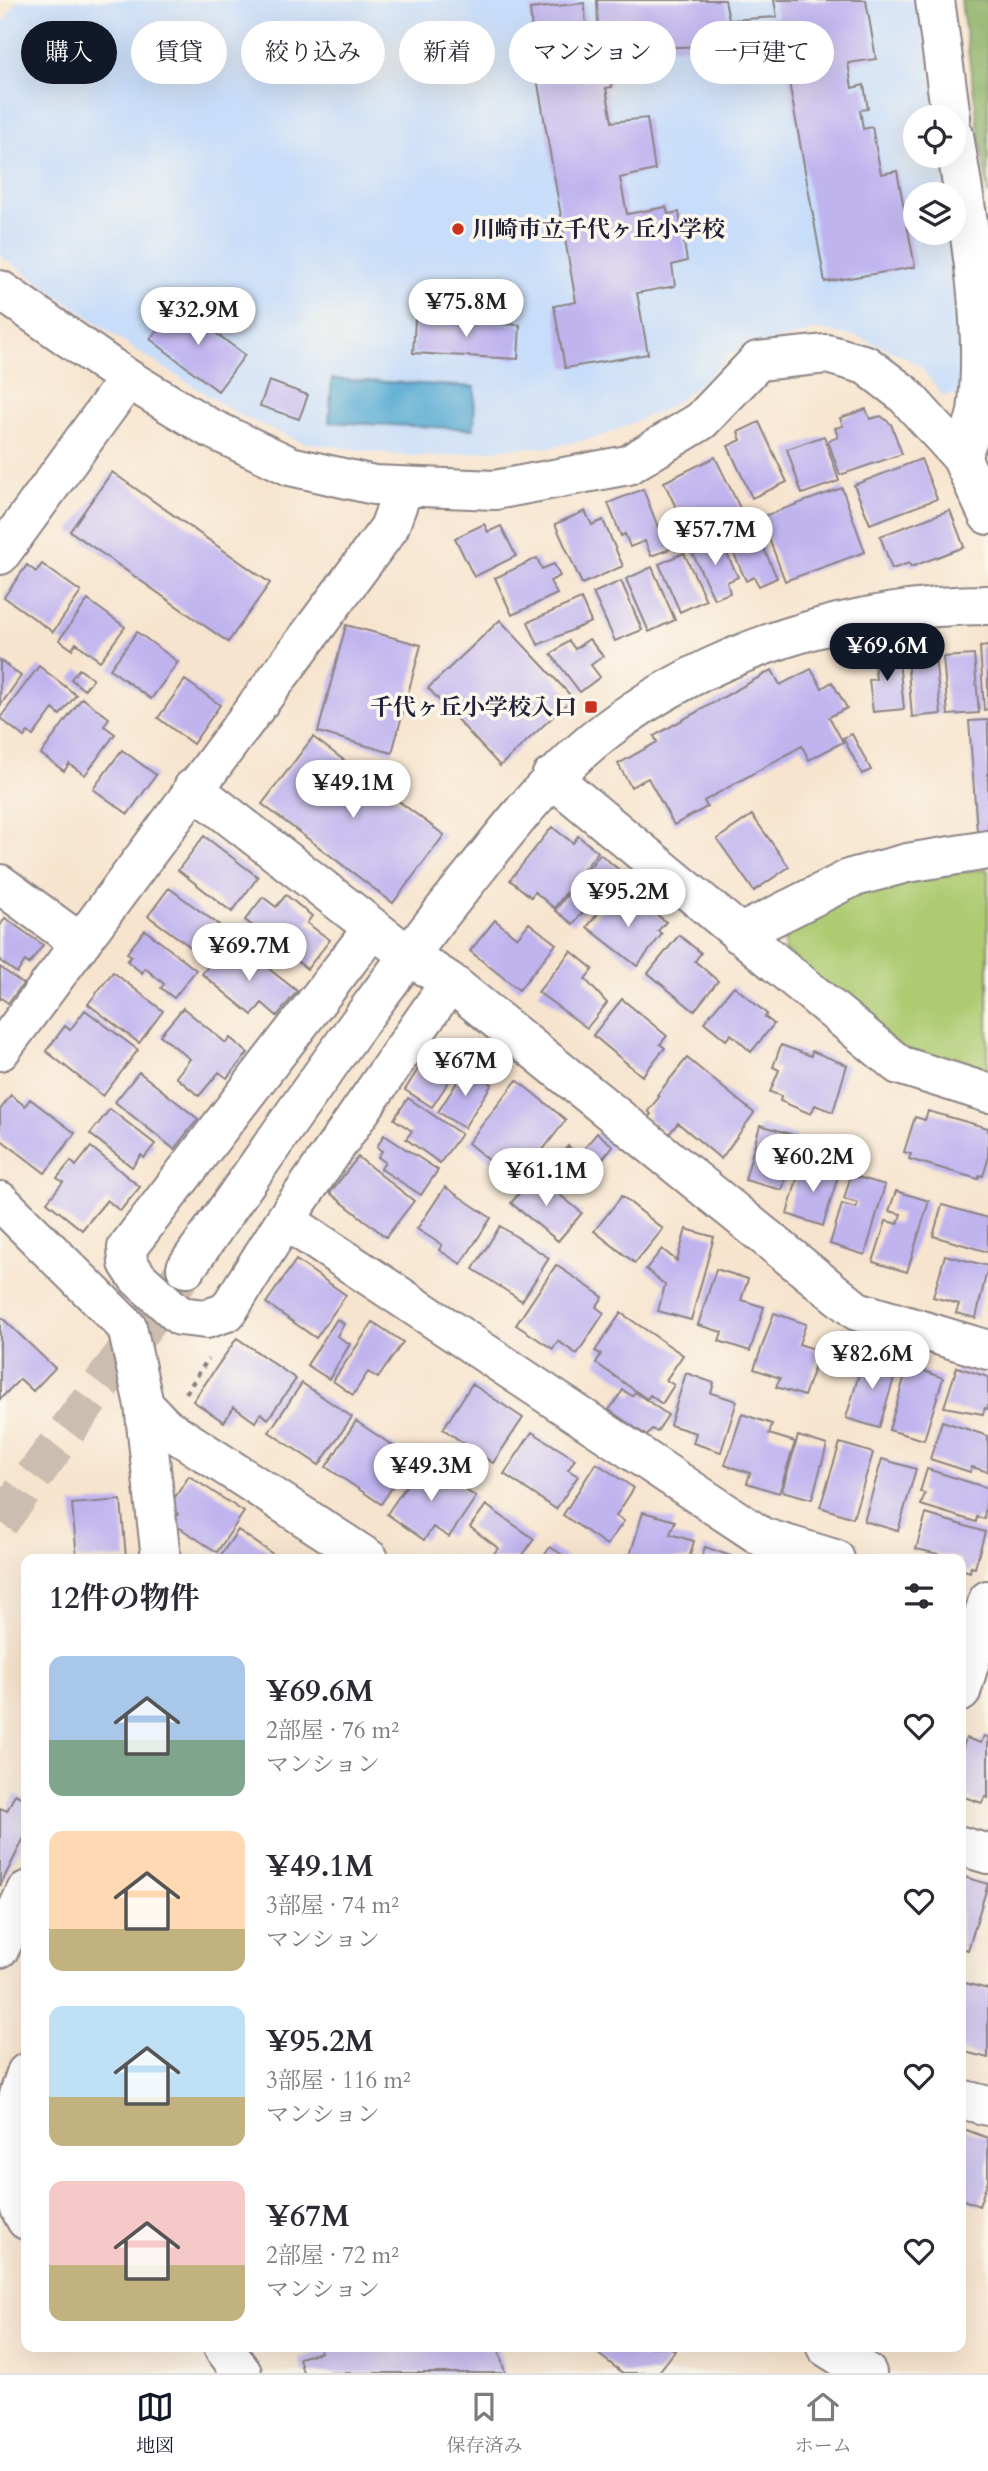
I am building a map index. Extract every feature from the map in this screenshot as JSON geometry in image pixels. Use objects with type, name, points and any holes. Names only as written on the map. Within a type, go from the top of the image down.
[{"type":"street","points":[[935,0],[949,105]]},
{"type":"street","points":[[959,168],[977,280],[982,352],[977,412],[961,457]]},
{"type":"street","points":[[0,290],[128,379],[208,428],[290,466],[374,485],[495,490],[628,465],[701,421],[758,361],[827,354],[866,365],[904,394],[961,457],[988,515]]},
{"type":"street","points":[[0,555],[128,379]]},
{"type":"street","points":[[0,1051],[389,528],[404,487]]},
{"type":"street","points":[[186,1268],[408,955],[551,777],[618,722],[660,695],[728,661],[838,623],[901,610],[988,605]]},
{"type":"street","points":[[551,777],[899,1065],[988,1093]]},
{"type":"street","points":[[193,788],[408,955],[450,982],[857,1311],[988,1350]]},
{"type":"street","points":[[739,934],[851,878],[907,863],[988,850]]},
{"type":"street","points":[[0,884],[79,942]]},
{"type":"street","points":[[373,928],[127,1248],[128,1263],[153,1294],[180,1316],[206,1320],[227,1312],[285,1220],[450,982]]},
{"type":"street","points":[[0,1201],[127,1327],[154,1415],[161,1554]]},
{"type":"street","points":[[285,1220],[762,1537],[818,1554]]},
{"type":"street","points":[[127,1327],[153,1294]]},
{"type":"street","points":[[154,1415],[362,1554]]},
{"type":"street","points":[[966,1669],[981,1601]]},
{"type":"street","points":[[966,1847],[988,1854]]},
{"type":"street","points":[[0,1948],[21,1902]]},
{"type":"street","points":[[21,2088],[16,2102],[8,2158],[15,2197],[21,2210]]},
{"type":"street","points":[[966,2100],[988,2106]]},
{"type":"street","points":[[227,2352],[242,2373]]},
{"type":"street","points":[[834,2352],[867,2373]]},
{"type":"path","points":[[154,1415],[234,1318],[227,1312]]},
{"type":"shaded area","name":"川崎市立千代ヶ丘小学校","points":[[18,0],[917,0],[937,105],[903,105],[903,168],[949,168],[951,182],[903,182],[903,245],[955,245],[968,394],[943,396],[921,367],[897,353],[859,337],[818,330],[729,355],[709,376],[670,407],[602,436],[552,447],[510,448],[438,457],[397,455],[302,442],[241,416],[137,351],[0,255],[0,26]]},
{"type":"green space","points":[[961,0],[988,0],[988,196]]},
{"type":"green space","points":[[988,869],[988,1074],[903,1049],[785,951],[784,927],[873,882]]},
{"type":"water","points":[[332,379],[475,387],[474,429],[329,422]]},
{"type":"building","points":[[597,0],[725,0],[729,20],[777,17],[774,0],[866,0],[876,59],[848,63],[852,88],[864,85],[868,109],[860,110],[863,129],[872,127],[881,174],[897,171],[903,203],[903,245],[911,245],[915,267],[825,282],[789,84],[834,84],[834,21],[690,21],[690,47],[676,47],[676,21],[598,21]]},
{"type":"building","points":[[584,3],[586,21],[531,21],[530,9]]},
{"type":"building","points":[[538,84],[612,84],[612,87],[606,88],[612,122],[647,118],[655,170],[620,178],[627,214],[666,207],[668,214],[679,212],[687,261],[672,265],[675,286],[637,293],[648,354],[565,368],[554,306],[576,302]]},
{"type":"building","points":[[177,304],[245,355],[218,391],[150,339]]},
{"type":"building","points":[[415,319],[520,325],[518,359],[413,353]]},
{"type":"building","points":[[269,381],[308,395],[299,419],[260,406]]},
{"type":"building","points":[[866,409],[870,419],[881,416],[891,424],[902,454],[840,475],[828,441],[838,437],[835,428],[843,426],[840,418]]},
{"type":"building","points":[[759,422],[787,482],[752,498],[728,446],[741,440],[738,432]]},
{"type":"building","points":[[824,436],[839,481],[802,494],[787,449]]},
{"type":"building","points":[[715,457],[741,510],[706,527],[702,519],[685,527],[664,482]]},
{"type":"building","points":[[921,459],[937,499],[870,524],[854,485]]},
{"type":"building","points":[[112,472],[270,583],[228,642],[70,531]]},
{"type":"building","points":[[842,488],[865,552],[785,581],[761,517]]},
{"type":"building","points":[[643,489],[658,527],[669,522],[678,546],[651,556],[645,541],[630,547],[625,534],[621,536],[608,503]]},
{"type":"building","points":[[950,510],[964,547],[911,567],[909,563],[892,569],[880,536]]},
{"type":"building","points":[[585,511],[592,525],[603,520],[623,566],[582,584],[555,524]]},
{"type":"building","points":[[484,524],[488,532],[501,526],[516,556],[474,577],[455,538]]},
{"type":"building","points":[[753,524],[777,578],[759,586],[754,577],[746,581],[726,536]]},
{"type":"building","points":[[719,537],[738,577],[727,582],[730,593],[714,599],[691,550]]},
{"type":"building","points":[[684,553],[706,600],[680,612],[659,564]]},
{"type":"building","points":[[537,558],[542,569],[554,564],[560,576],[550,581],[557,594],[512,615],[495,578]]},
{"type":"building","points":[[42,564],[81,592],[53,632],[4,597],[27,565],[36,572]]},
{"type":"building","points":[[652,567],[675,620],[649,632],[626,579]]},
{"type":"building","points":[[621,581],[642,630],[615,641],[593,593]]},
{"type":"building","points":[[581,599],[591,622],[538,645],[528,622]]},
{"type":"building","points":[[88,600],[125,627],[100,661],[76,643],[72,649],[59,640]]},
{"type":"building","points":[[500,620],[573,698],[500,766],[428,688]]},
{"type":"building","points":[[346,625],[421,645],[392,753],[318,732]]},
{"type":"building","points":[[137,632],[178,662],[151,699],[110,669]]},
{"type":"building","points":[[589,639],[603,656],[591,665],[600,677],[580,692],[551,654],[569,641],[575,649]]},
{"type":"building","points":[[988,646],[988,709],[984,710],[980,647]]},
{"type":"building","points":[[898,651],[904,709],[873,712],[869,680],[876,679],[873,655]]},
{"type":"building","points":[[974,655],[979,713],[948,715],[943,657]]},
{"type":"building","points":[[935,656],[941,714],[912,717],[907,658]]},
{"type":"building","points":[[0,660],[21,676],[0,706]]},
{"type":"building","points":[[39,666],[76,695],[60,715],[53,709],[33,736],[28,732],[24,737],[0,718]]},
{"type":"building","points":[[79,669],[93,679],[84,690],[71,679]]},
{"type":"building","points":[[811,669],[822,688],[832,682],[847,708],[829,717],[843,742],[809,760],[802,746],[704,801],[707,807],[674,825],[648,778],[631,787],[618,764],[657,742],[654,736],[772,670],[780,685]]},
{"type":"building","points":[[185,680],[220,705],[193,744],[158,718]]},
{"type":"building","points":[[82,698],[109,718],[104,726],[115,734],[85,775],[69,764],[64,771],[41,754]]},
{"type":"building","points":[[988,720],[988,832],[977,831],[969,721]]},
{"type":"building","points":[[852,734],[871,770],[862,774],[843,738]]},
{"type":"building","points":[[313,737],[444,835],[393,903],[262,804]]},
{"type":"building","points":[[122,750],[156,775],[128,814],[93,789]]},
{"type":"building","points":[[752,815],[789,867],[754,891],[717,839]]},
{"type":"building","points":[[552,827],[573,843],[578,836],[598,852],[554,908],[535,892],[531,897],[510,880]]},
{"type":"building","points":[[204,836],[258,877],[232,912],[178,870]]},
{"type":"building","points":[[600,854],[618,869],[573,924],[555,910]]},
{"type":"building","points":[[169,888],[219,925],[199,953],[148,916]]},
{"type":"building","points":[[286,895],[312,916],[307,923],[330,940],[307,969],[245,920],[263,897],[276,907]]},
{"type":"building","points":[[612,896],[631,911],[638,900],[666,922],[658,931],[662,934],[637,966],[587,927]]},
{"type":"building","points":[[5,918],[43,945],[29,964],[25,961],[17,973],[0,961],[0,926]]},
{"type":"building","points":[[495,920],[517,938],[529,923],[556,944],[519,990],[470,951]]},
{"type":"building","points":[[145,930],[196,970],[174,998],[161,988],[164,984],[145,968],[142,973],[127,961],[132,956],[127,953]]},
{"type":"building","points":[[679,935],[701,953],[695,961],[718,981],[694,1011],[648,973]]},
{"type":"building","points":[[222,949],[238,961],[246,951],[297,991],[277,1016],[262,1003],[252,1015],[202,974]]},
{"type":"building","points":[[571,951],[593,969],[585,979],[607,1003],[587,1028],[538,992]]},
{"type":"building","points":[[0,967],[23,984],[8,1003],[1,998],[0,1000]]},
{"type":"building","points":[[113,972],[163,1011],[139,1043],[88,1004]]},
{"type":"building","points":[[734,986],[767,1014],[765,1017],[774,1024],[751,1052],[731,1034],[726,1040],[704,1022]]},
{"type":"building","points":[[622,999],[667,1036],[660,1044],[665,1048],[642,1076],[593,1035]]},
{"type":"building","points":[[183,1008],[226,1043],[230,1038],[248,1053],[227,1078],[219,1072],[199,1096],[176,1077],[190,1059],[160,1035]]},
{"type":"building","points":[[85,1010],[138,1050],[103,1096],[46,1051],[65,1026],[70,1030]]},
{"type":"building","points":[[433,1045],[461,1063],[432,1107],[405,1090]]},
{"type":"building","points":[[781,1045],[811,1056],[812,1051],[847,1065],[833,1112],[815,1105],[811,1114],[780,1101],[781,1096],[770,1092],[779,1070],[773,1067]]},
{"type":"building","points":[[687,1058],[754,1113],[721,1159],[678,1123],[669,1134],[648,1118],[651,1114],[648,1111],[659,1097],[657,1095]]},
{"type":"building","points":[[467,1067],[492,1084],[464,1128],[438,1112]]},
{"type":"building","points":[[139,1072],[198,1119],[174,1149],[115,1102]]},
{"type":"building","points":[[517,1080],[566,1120],[517,1183],[468,1143]]},
{"type":"building","points":[[11,1095],[25,1106],[30,1099],[75,1133],[45,1173],[0,1139],[0,1110]]},
{"type":"building","points":[[408,1098],[461,1134],[440,1163],[406,1139],[412,1131],[394,1119]]},
{"type":"building","points":[[110,1109],[155,1144],[144,1158],[141,1155],[132,1167],[90,1134]]},
{"type":"building","points":[[928,1111],[988,1128],[988,1160],[983,1176],[980,1175],[978,1179],[909,1159],[911,1154],[904,1152],[915,1117],[925,1120]]},
{"type":"building","points":[[760,1125],[797,1136],[782,1190],[745,1180]]},
{"type":"building","points":[[597,1133],[613,1146],[575,1193],[547,1171],[568,1146],[579,1155]]},
{"type":"building","points":[[384,1135],[438,1170],[421,1195],[381,1169],[385,1162],[378,1157],[382,1151],[377,1147]]},
{"type":"building","points":[[91,1147],[140,1187],[120,1211],[107,1200],[82,1230],[47,1202],[63,1182],[57,1178],[71,1161],[76,1166]]},
{"type":"building","points":[[358,1157],[414,1201],[386,1237],[330,1193]]},
{"type":"building","points":[[802,1162],[839,1173],[823,1226],[787,1214]]},
{"type":"building","points":[[535,1174],[582,1213],[558,1241],[511,1203]]},
{"type":"building","points":[[851,1175],[885,1185],[865,1255],[830,1244],[842,1204],[856,1208],[858,1203],[844,1199]]},
{"type":"building","points":[[445,1187],[491,1218],[461,1264],[439,1250],[442,1245],[417,1229]]},
{"type":"building","points":[[896,1191],[929,1201],[907,1272],[873,1262],[886,1221],[898,1224],[901,1214],[889,1211]]},
{"type":"building","points":[[622,1196],[663,1229],[635,1263],[594,1231]]},
{"type":"building","points":[[942,1205],[988,1218],[988,1252],[933,1236]]},
{"type":"building","points":[[500,1226],[549,1258],[522,1301],[473,1269]]},
{"type":"building","points":[[686,1229],[714,1237],[691,1320],[658,1311],[665,1285],[646,1269],[662,1249],[677,1261]]},
{"type":"building","points":[[945,1255],[988,1266],[976,1318],[956,1313],[959,1304],[933,1297]]},
{"type":"building","points":[[296,1260],[346,1295],[316,1338],[266,1303]]},
{"type":"building","points":[[556,1265],[603,1297],[596,1307],[604,1313],[577,1354],[558,1341],[553,1349],[516,1325]]},
{"type":"building","points":[[716,1269],[748,1279],[741,1300],[764,1307],[750,1351],[719,1341],[722,1332],[698,1325]]},
{"type":"building","points":[[621,1313],[683,1355],[666,1380],[674,1385],[662,1404],[650,1395],[647,1399],[596,1363],[601,1354],[595,1351]]},
{"type":"building","points":[[774,1313],[806,1324],[799,1344],[820,1351],[804,1396],[776,1387],[780,1378],[754,1369]]},
{"type":"building","points":[[0,1316],[55,1368],[33,1391],[20,1379],[0,1399]]},
{"type":"building","points":[[337,1319],[344,1324],[337,1336],[350,1344],[329,1379],[307,1365]]},
{"type":"building","points":[[373,1322],[403,1342],[378,1378],[368,1372],[353,1395],[333,1381]]},
{"type":"building","points":[[237,1338],[296,1379],[268,1419],[261,1413],[255,1422],[234,1407],[224,1422],[193,1401]]},
{"type":"building","points":[[865,1354],[898,1365],[879,1428],[846,1418]]},
{"type":"building","points":[[908,1365],[943,1378],[924,1440],[889,1430]]},
{"type":"building","points":[[957,1367],[988,1377],[988,1409],[985,1408],[983,1414],[944,1407]]},
{"type":"building","points":[[686,1373],[714,1383],[711,1393],[737,1401],[721,1452],[693,1443],[696,1433],[670,1425]]},
{"type":"building","points":[[302,1383],[352,1417],[319,1465],[269,1432]]},
{"type":"building","points":[[472,1384],[523,1418],[493,1463],[443,1429]]},
{"type":"building","points":[[623,1390],[632,1396],[635,1392],[668,1415],[657,1432],[652,1429],[647,1436],[609,1410]]},
{"type":"building","points":[[742,1414],[772,1424],[769,1434],[795,1442],[779,1493],[747,1483],[750,1473],[725,1465]]},
{"type":"building","points":[[356,1421],[411,1458],[381,1504],[326,1467]]},
{"type":"building","points":[[942,1421],[988,1436],[988,1472],[972,1467],[970,1472],[930,1459]]},
{"type":"building","points":[[532,1432],[575,1459],[568,1470],[578,1476],[556,1509],[504,1474]]},
{"type":"building","points":[[798,1436],[827,1445],[812,1499],[782,1491]]},
{"type":"building","points":[[840,1443],[873,1453],[853,1518],[820,1507]]},
{"type":"building","points":[[882,1459],[916,1469],[898,1531],[864,1521]]},
{"type":"building","points":[[423,1461],[476,1497],[449,1537],[433,1527],[424,1540],[387,1514]]},
{"type":"building","points":[[596,1463],[634,1488],[616,1516],[624,1521],[607,1545],[563,1515]]},
{"type":"building","points":[[927,1469],[988,1488],[984,1519],[977,1517],[976,1522],[921,1505],[925,1493],[920,1492]]},
{"type":"building","points":[[189,1476],[244,1512],[217,1552],[172,1523],[178,1514],[168,1508]]},
{"type":"building","points":[[121,1500],[126,1554],[77,1554],[72,1504]]},
{"type":"building","points":[[486,1505],[534,1539],[524,1554],[494,1554],[498,1548],[470,1527]]},
{"type":"building","points":[[643,1512],[675,1521],[670,1534],[694,1541],[690,1554],[630,1554]]},
{"type":"building","points":[[926,1514],[985,1532],[975,1568],[971,1567],[970,1572],[966,1571],[966,1554],[938,1554],[916,1549]]},
{"type":"building","points":[[238,1530],[273,1554],[221,1554]]},
{"type":"building","points":[[550,1547],[561,1554],[545,1554]]},
{"type":"building","points":[[705,1547],[725,1554],[703,1554]]},
{"type":"building","points":[[984,1736],[988,1737],[988,1798],[985,1796],[982,1803],[966,1798],[966,1738],[981,1743]]},
{"type":"building","points":[[15,1794],[21,1797],[21,1844],[0,1886],[0,1808],[7,1811]]},
{"type":"building","points":[[966,1877],[988,1884],[966,1949]]},
{"type":"building","points":[[966,1983],[988,1989],[988,2058],[966,2052]]},
{"type":"building","points":[[966,2130],[988,2138],[988,2180],[979,2206],[966,2201]]},
{"type":"building","points":[[321,2352],[499,2352],[505,2373],[303,2373],[299,2358]]},
{"type":"building","points":[[674,2352],[658,2373],[623,2373],[597,2353]]},
{"type":"tunnel","points":[[0,1522],[183,1273]]},
{"type":"place","name":"川崎市立千代ヶ丘小学校","points":[[458,229]]},
{"type":"place","name":"千代ヶ丘小学校入口","points":[[591,707]]}]
